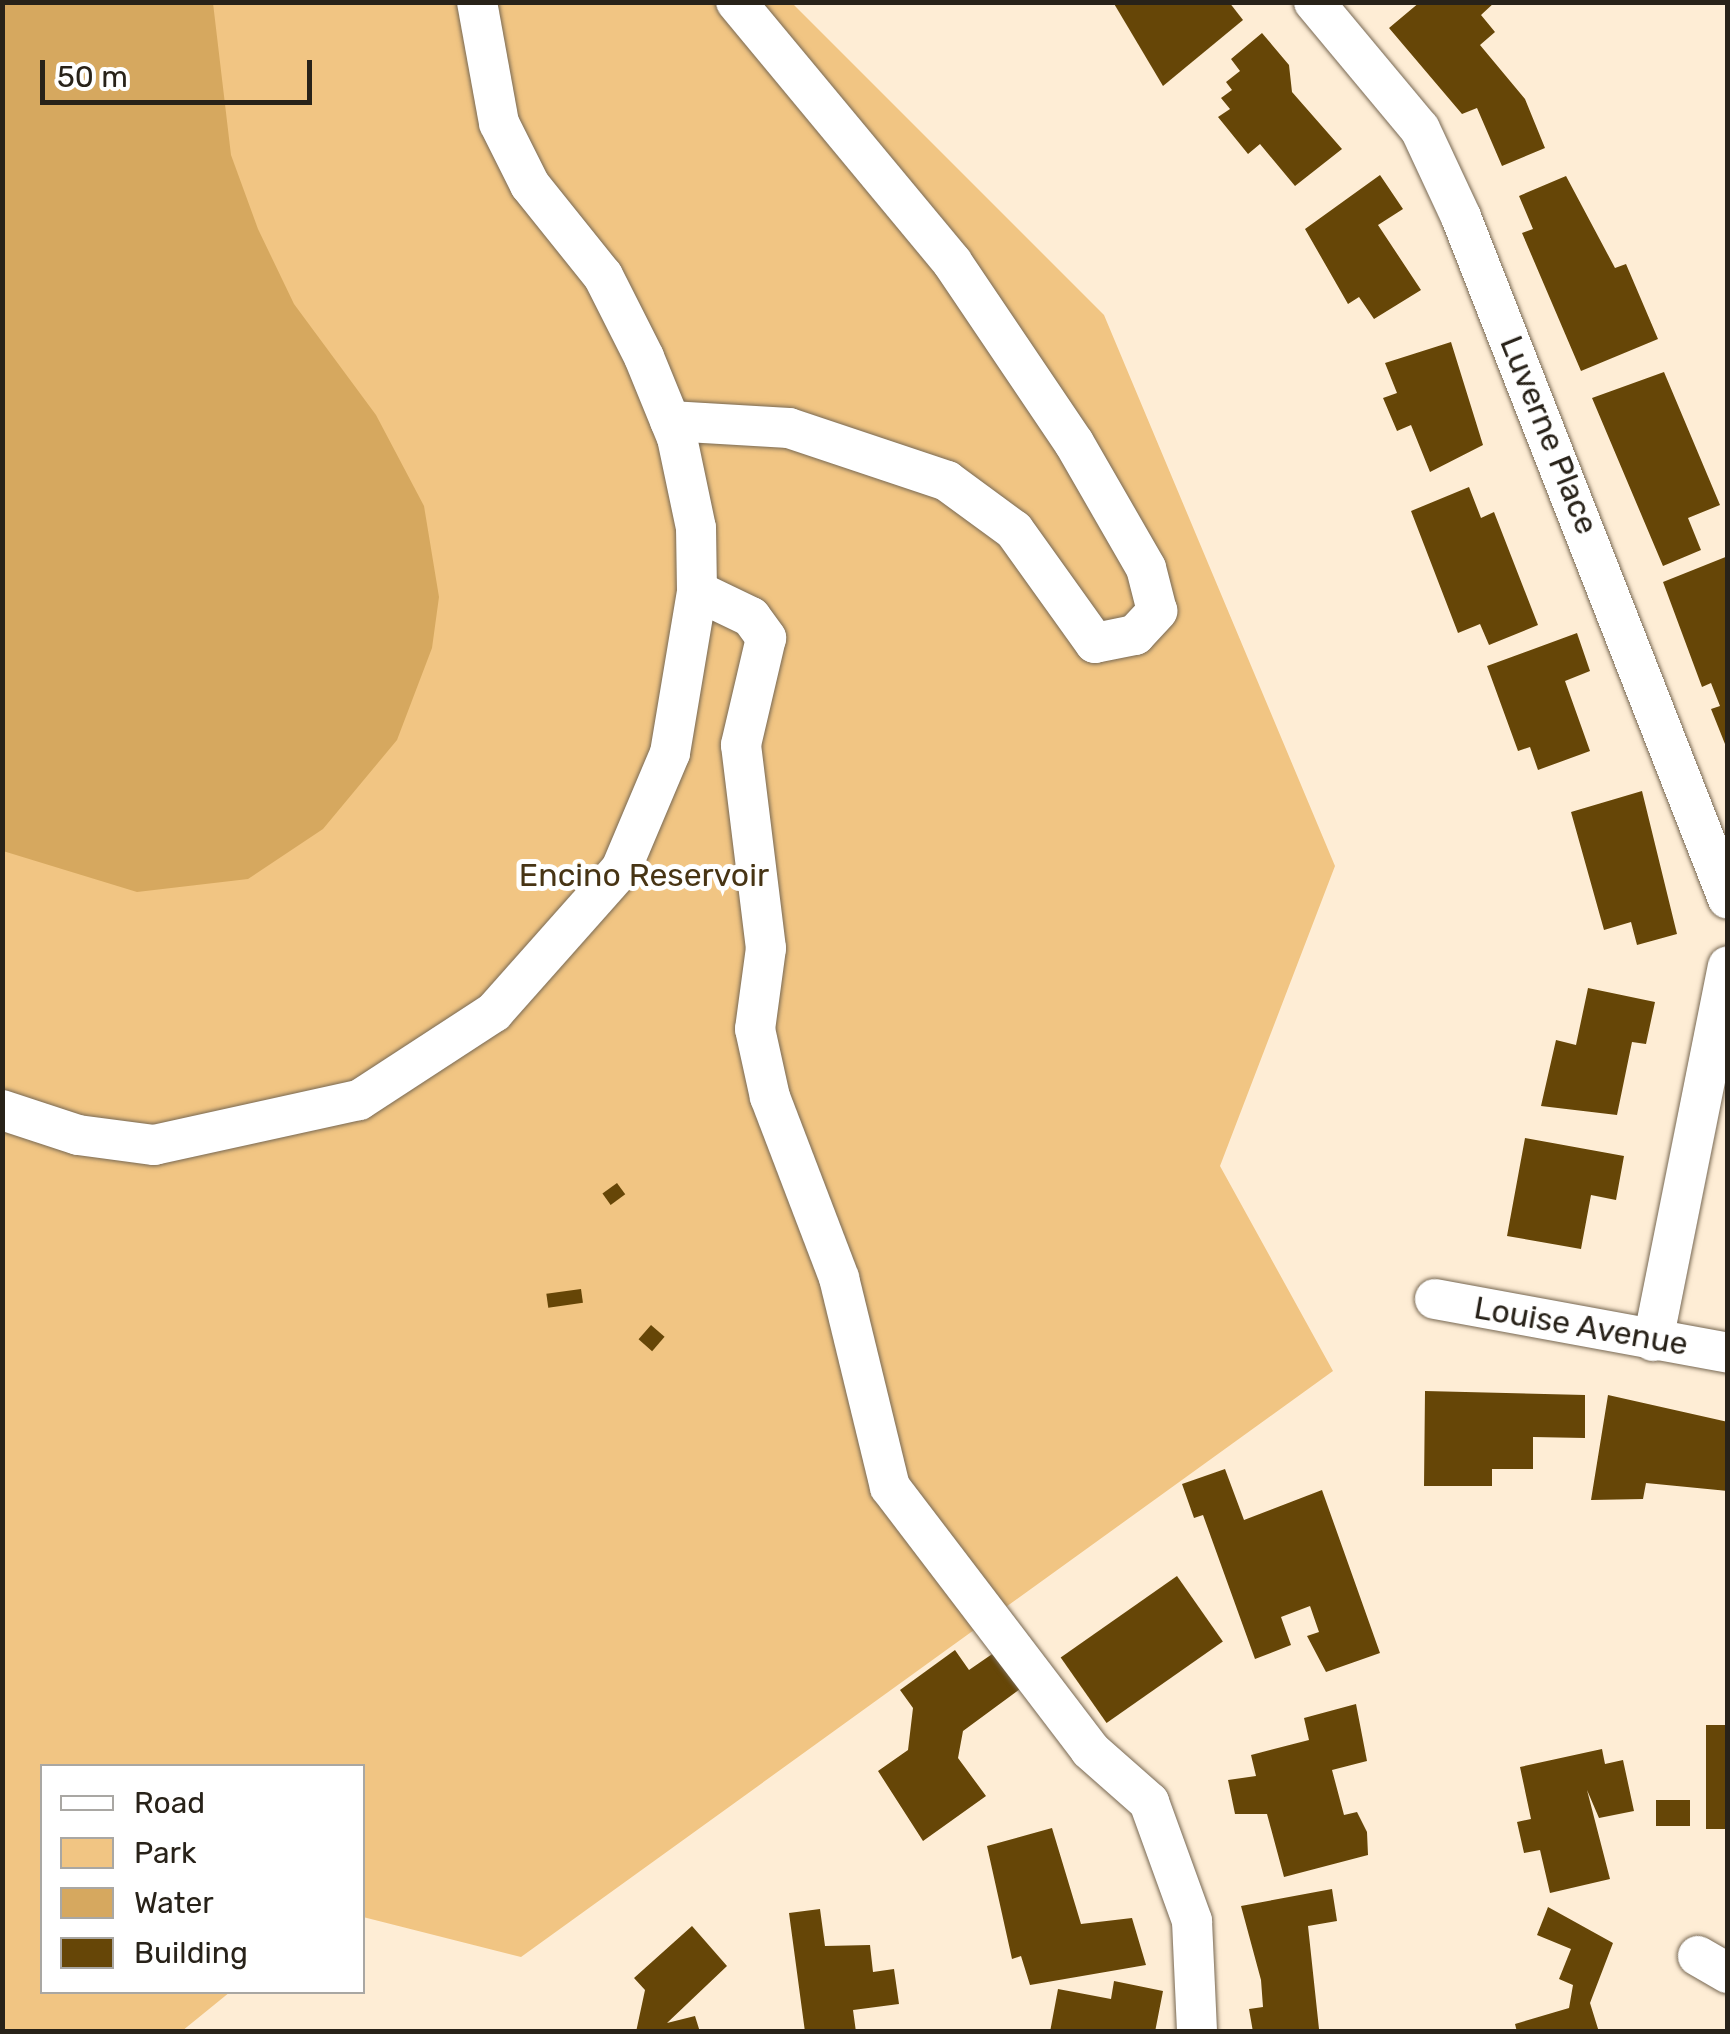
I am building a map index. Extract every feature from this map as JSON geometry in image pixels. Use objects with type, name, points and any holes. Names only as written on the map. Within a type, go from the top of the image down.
[{"type":"street","points":[[2,1110],[154,1145],[359,1100],[445,1050],[539,970],[621,869],[670,753],[697,590],[696,528],[670,422],[603,276],[530,185],[499,123],[477,2]]},
{"type":"street","points":[[670,422],[789,428],[946,481],[1014,530],[1095,643],[1135,635],[1157,611],[1146,568],[1074,443],[952,262],[736,2]]},
{"type":"street","name":"Luverne Place","points":[[1314,2],[1420,129],[1461,217],[1728,900]]},
{"type":"street","points":[[697,590],[752,617],[766,638],[741,745],[766,948],[755,1029],[770,1097],[839,1278],[890,1487],[1090,1750],[1149,1802],[1192,1921],[1198,2032]]},
{"type":"street","points":[[1653,1341],[1728,966]]},
{"type":"street","name":"Louise Avenue","points":[[1436,1299],[1728,1352]]},
{"type":"green space","name":"Encino Reservoir","points":[[3,3],[792,3],[1104,315],[1335,866],[1220,1166],[1333,1371],[521,1957],[365,1918],[365,1764],[40,1764],[40,1994],[228,1994],[182,2031],[3,2032]]},
{"type":"water","points":[[2,3],[213,3],[231,155],[258,229],[294,304],[376,415],[424,506],[439,597],[432,648],[397,740],[323,829],[248,879],[137,892],[3,851]]},
{"type":"building","points":[[1113,2],[1229,2],[1243,20],[1163,86]]},
{"type":"building","points":[[1420,2],[1495,2],[1481,15],[1495,32],[1480,45],[1525,99],[1545,148],[1502,166],[1477,108],[1462,114],[1389,28]]},
{"type":"building","points":[[1262,33],[1289,65],[1292,92],[1342,149],[1295,186],[1260,144],[1248,154],[1218,117],[1230,109],[1221,98],[1232,90],[1226,82],[1240,71],[1231,59]]},
{"type":"building","points":[[1380,175],[1403,209],[1378,225],[1421,290],[1374,319],[1359,297],[1348,304],[1305,229]]},
{"type":"building","points":[[1566,176],[1615,268],[1626,264],[1658,339],[1581,371],[1522,233],[1533,229],[1519,196]]},
{"type":"building","points":[[1451,342],[1483,445],[1430,472],[1411,425],[1397,431],[1383,398],[1397,393],[1385,363]]},
{"type":"building","points":[[1664,372],[1720,505],[1688,518],[1701,550],[1663,566],[1592,398]]},
{"type":"building","points":[[1469,487],[1481,518],[1494,512],[1538,625],[1489,645],[1480,624],[1458,633],[1411,511]]},
{"type":"building","points":[[1728,556],[1727,749],[1711,709],[1720,706],[1711,683],[1702,687],[1663,582]]},
{"type":"building","points":[[1577,633],[1590,671],[1565,681],[1590,751],[1538,770],[1530,747],[1518,751],[1487,666]]},
{"type":"building","points":[[1642,791],[1677,934],[1637,945],[1631,922],[1604,930],[1571,812]]},
{"type":"building","points":[[1588,988],[1655,1002],[1646,1044],[1632,1042],[1617,1115],[1541,1106],[1556,1040],[1576,1045]]},
{"type":"building","points":[[1525,1138],[1624,1156],[1616,1200],[1591,1195],[1581,1249],[1507,1236]]},
{"type":"building","points":[[617,1183],[625,1194],[611,1205],[602,1194]]},
{"type":"building","points":[[581,1289],[583,1303],[548,1308],[546,1294]]},
{"type":"building","points":[[651,1325],[665,1337],[652,1351],[639,1339]]},
{"type":"building","points":[[1425,1391],[1585,1395],[1585,1438],[1533,1437],[1533,1469],[1492,1469],[1492,1486],[1424,1486]]},
{"type":"building","points":[[1608,1395],[1728,1422],[1728,1491],[1646,1483],[1643,1499],[1591,1500]]},
{"type":"building","points":[[1225,1469],[1244,1520],[1322,1490],[1380,1653],[1326,1672],[1307,1636],[1319,1632],[1310,1606],[1281,1617],[1291,1645],[1255,1659],[1203,1515],[1194,1518],[1182,1484]]},
{"type":"building","points":[[1177,1576],[1223,1642],[1107,1723],[1061,1657]]},
{"type":"building","points":[[955,1650],[969,1670],[998,1650],[1024,1686],[963,1731],[958,1758],[986,1796],[923,1841],[878,1771],[908,1750],[913,1708],[900,1690]]},
{"type":"building","points":[[1356,1704],[1367,1761],[1332,1770],[1344,1815],[1357,1812],[1367,1832],[1368,1855],[1284,1877],[1267,1814],[1235,1814],[1228,1780],[1256,1776],[1251,1755],[1309,1740],[1304,1718]]},
{"type":"building","points":[[1706,1725],[1728,1725],[1728,1829],[1706,1829]]},
{"type":"building","points":[[1602,1749],[1605,1764],[1623,1760],[1634,1811],[1599,1818],[1587,1790],[1610,1879],[1550,1893],[1540,1850],[1524,1853],[1517,1822],[1531,1819],[1520,1767]]},
{"type":"building","points":[[1656,1800],[1690,1800],[1690,1826],[1656,1826]]},
{"type":"building","points":[[1052,1828],[1081,1924],[1132,1918],[1146,1965],[1030,1985],[1021,1956],[1012,1959],[987,1846]]},
{"type":"building","points":[[1332,1889],[1337,1921],[1308,1926],[1319,2029],[1253,2032],[1249,2009],[1263,2007],[1261,1980],[1241,1906]]},
{"type":"building","points":[[1548,1907],[1613,1943],[1590,2003],[1599,2032],[1517,2032],[1515,2024],[1569,2008],[1573,1985],[1559,1979],[1571,1949],[1537,1935]]},
{"type":"building","points":[[820,1909],[825,1946],[870,1945],[873,1972],[894,1969],[899,2004],[853,2010],[856,2032],[805,2032],[789,1913]]},
{"type":"building","points":[[692,1926],[727,1966],[667,2023],[695,2016],[700,2032],[636,2032],[645,1990],[634,1978]]},
{"type":"building","points":[[1114,1981],[1163,1991],[1155,2032],[1050,2032],[1058,1989],[1111,1999]]}]
